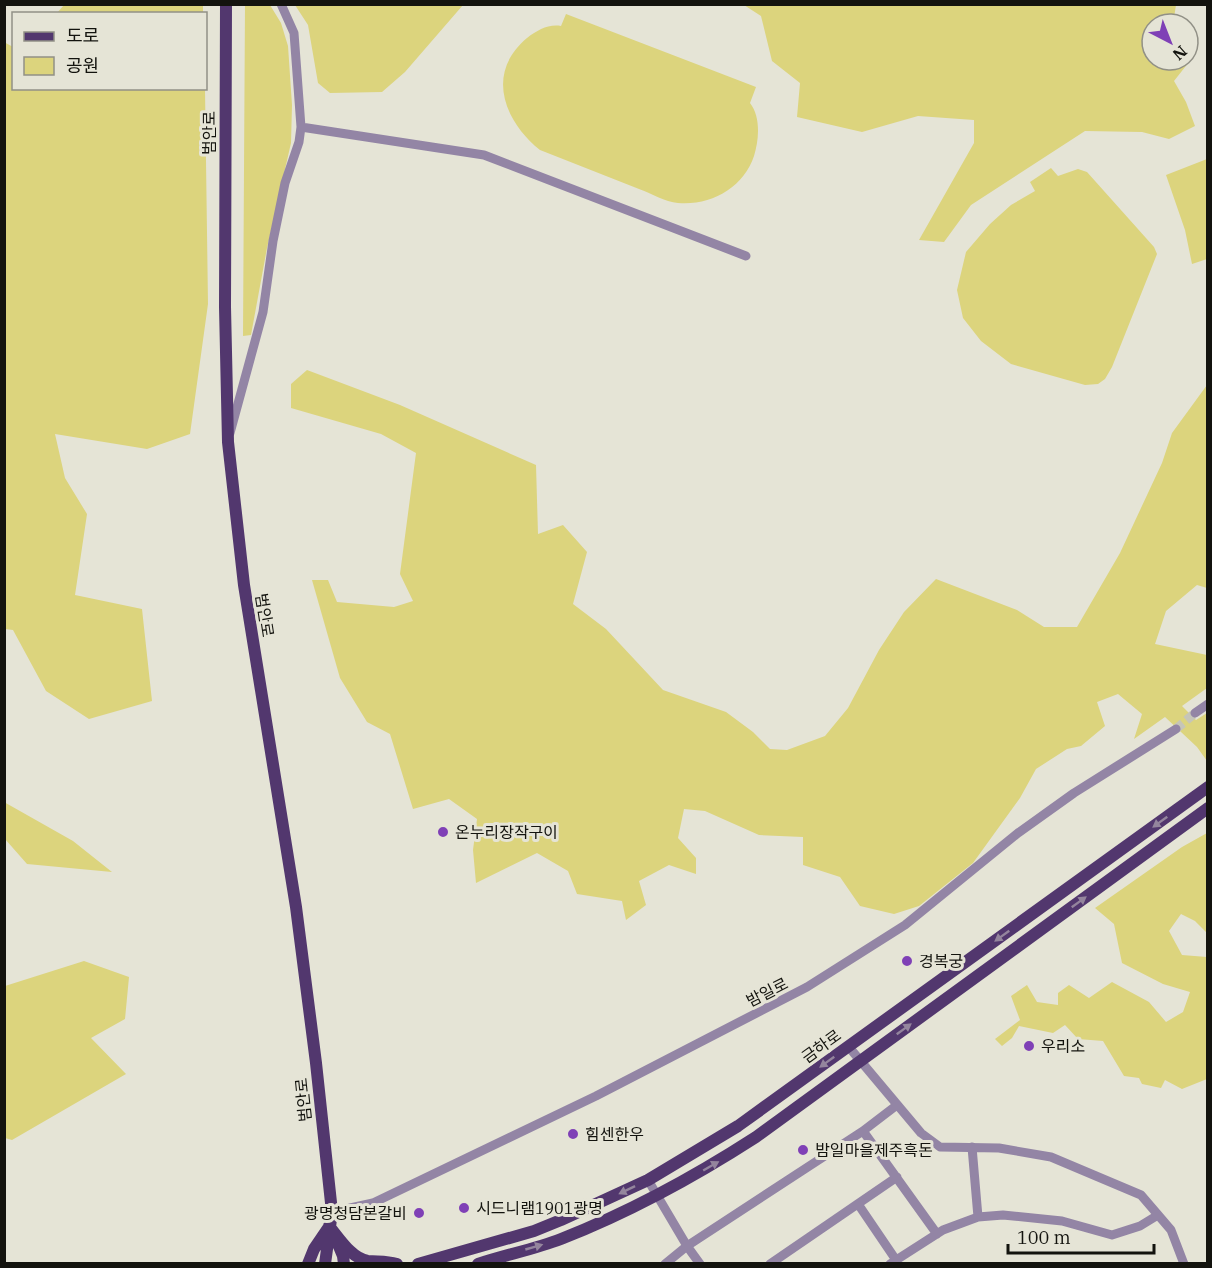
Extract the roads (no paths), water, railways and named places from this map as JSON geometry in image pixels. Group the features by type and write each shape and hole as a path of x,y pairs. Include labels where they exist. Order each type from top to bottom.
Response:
{"main road":[{"name":"범안로","path":"226,4 225,307 228,442 244,585 296,907 332,1212 325,1263"},
{"name":"금하로","path":"418,1263 534,1231 561,1220 648,1180 738,1126 1208,788"},
{"path":"478,1263 559,1240 622,1214 711,1166 756,1137 1208,808"},
{"path":"308,1263 329,1226"},
{"path":"329,1226 344,1256 344,1263"},
{"path":"329,1226 349,1250 362,1260 397,1263"}],"street":[{"path":"228,442 263,312 273,242 285,183 299,142 301,127 294,33 282,4"},
{"path":"301,127 484,154 746,256"},
{"path":"1195,713 1208,704"},
{"name":"밤일로","path":"332,1212 373,1203 596,1096 807,987 905,925 1018,833 1176,729"},
{"path":"848,1046 921,1133 940,1147 999,1148 1051,1157 1141,1196 1171,1230 1184,1263"},
{"path":"665,1263 687,1246 863,1131 897,1105"},
{"path":"863,1131 937,1234"},
{"path":"972,1147 978,1217"},
{"path":"774,1262 897,1177"},
{"path":"648,1180 687,1246 700,1263"},
{"path":"858,1204 893,1262 937,1234 978,1217 1003,1215 1062,1221 1112,1234 1140,1226 1158,1215"}],"tunnel":[{"path":"1176,729 1195,713"}],"place":[{"name":"온누리장작구이","path":"443,832"},
{"name":"경복궁","path":"907,961"},
{"name":"우리소","path":"1029,1046"},
{"name":"힘센한우","path":"573,1134"},
{"name":"밤일마을제주흑돈","path":"803,1150"},
{"name":"시드니램1901광명","path":"464,1208"},
{"name":"광명청담본갈비","path":"419,1213"}]}
